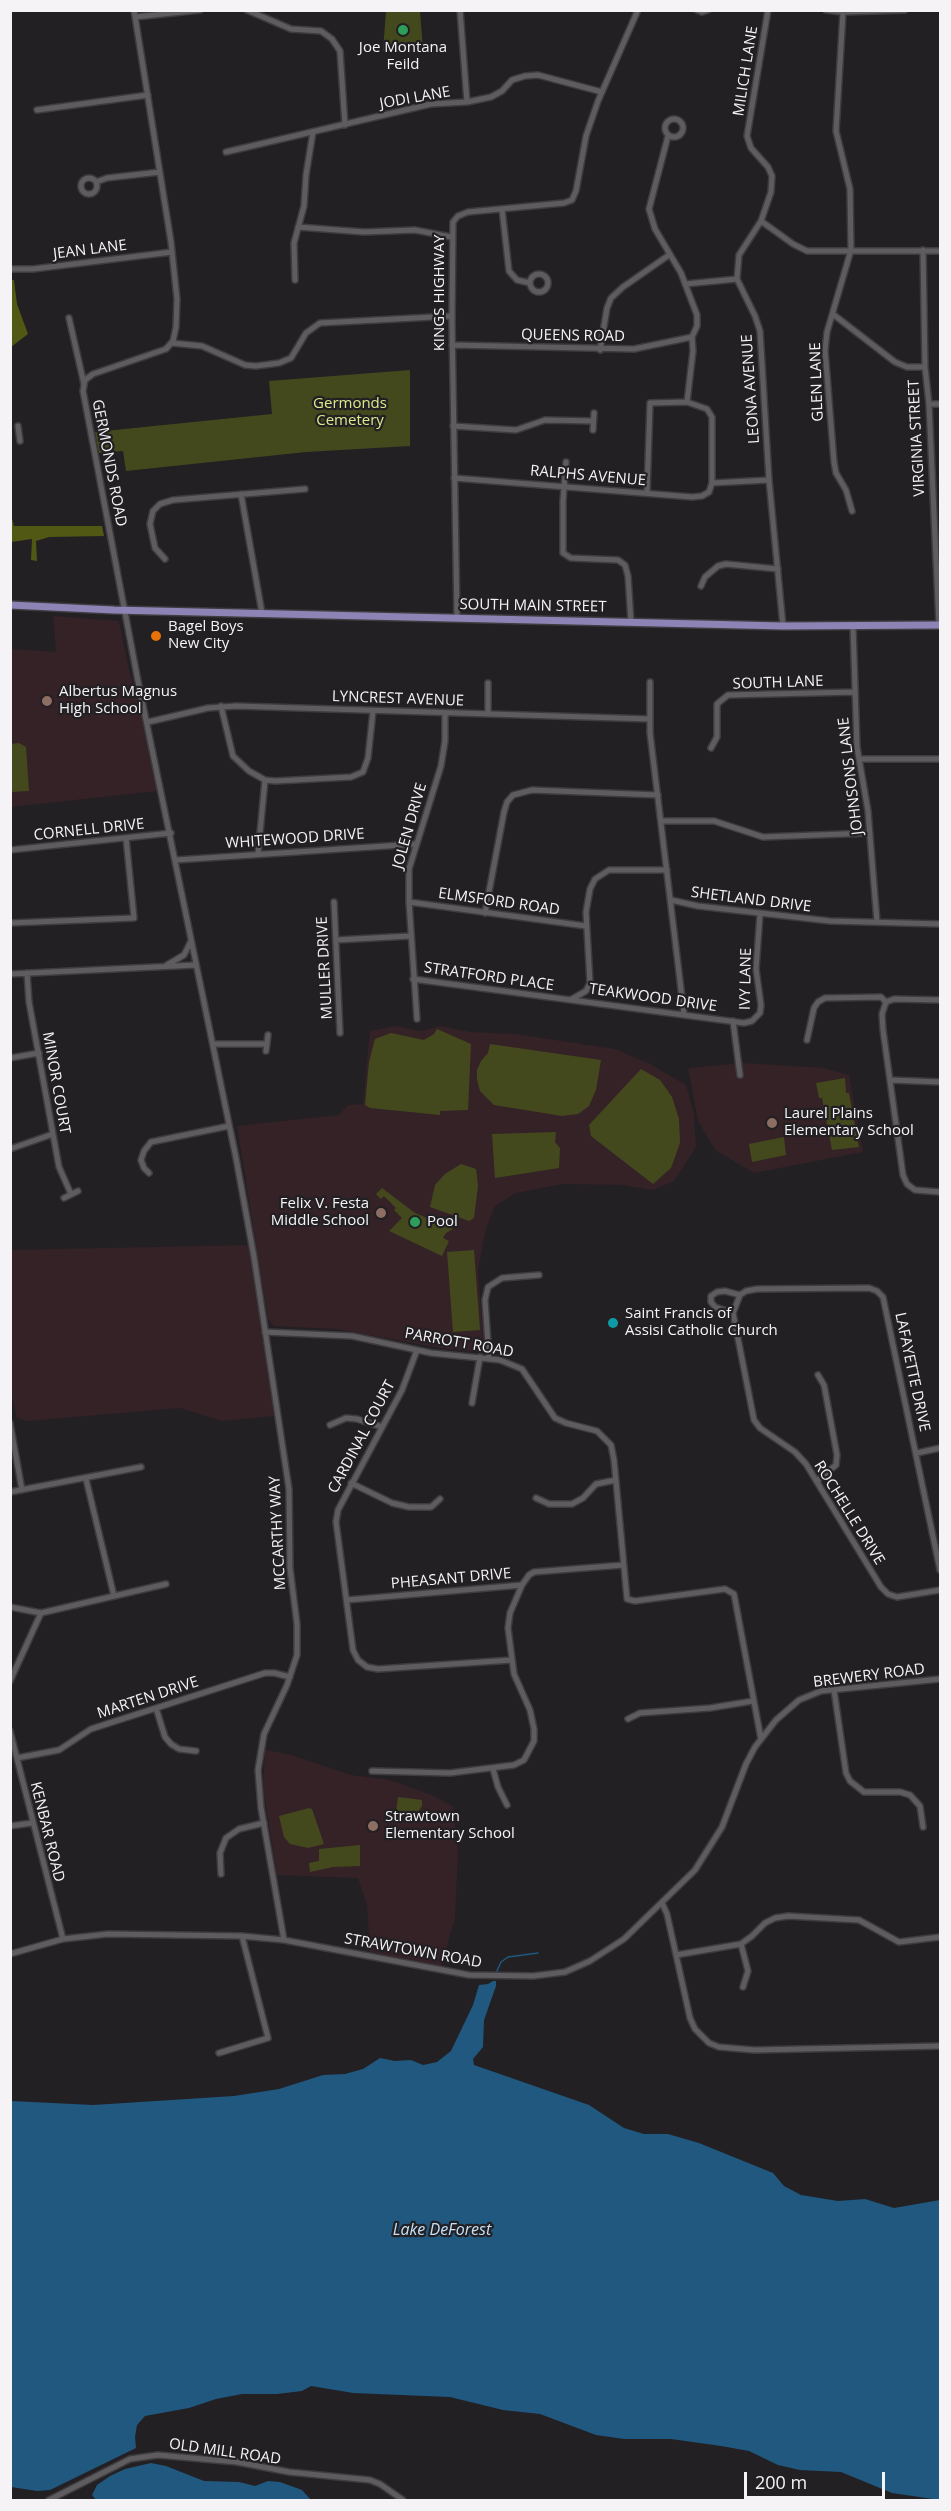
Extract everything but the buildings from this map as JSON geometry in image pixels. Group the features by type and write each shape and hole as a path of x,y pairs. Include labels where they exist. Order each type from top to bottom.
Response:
{"main road":[{"name":"SOUTH MAIN STREET","path":"10,605 126,611 783,626 940,625"}],"street":[{"path":"200,10 134,14 172,252 177,308 176,330 172,343 202,346 245,365 256,366 279,363 291,358 306,333 320,323 452,315"},
{"path":"247,10 291,29 321,31 332,39 340,51 345,124"},
{"path":"460,10 467,102"},
{"name":"KINGS HIGHWAY","path":"457,618 452,345 451,237 453,222 458,216 471,212 564,203 572,200 576,191 582,148 602,92 638,10"},
{"path":"697,10 702,12 708,10"},
{"name":"MILICH LANE","path":"761,221 767,207 772,176 768,167 751,148 747,136 768,10"},
{"path":"826,10 843,12 905,10"},
{"name":"GLEN LANE","path":"843,12 836,131 849,189 851,250 834,315 827,332 825,350 834,462 836,473 846,490 852,511"},
{"name":"JODI LANE","path":"226,152 431,104 467,102 496,94 512,80 538,75 602,92"},
{"path":"37,110 148,95"},
{"path":"295,280 293,248 304,206 313,132"},
{"path":"668,136 649,209 655,230 685,284 697,315 697,326 692,337 693,351 687,402"},
{"path":"96,182 107,178 160,172"},
{"path":"502,209 508,271 517,280 530,283"},
{"path":"685,284 737,279 740,255 761,221 807,251 940,251"},
{"path":"298,228 364,232 416,230 451,237"},
{"name":"VIRGINIA STREET","path":"923,250 925,367 929,404 940,625"},
{"name":"JEAN LANE","path":"10,269 33,269 172,252"},
{"path":"600,350 607,308 611,298 669,255"},
{"name":"LEONA AVENUE","path":"737,279 760,331 769,480 783,626"},
{"path":"834,315 895,362 907,368 925,367"},
{"path":"69,318 84,384"},
{"name":"QUEENS ROAD","path":"452,345 634,349 692,337"},
{"name":"GERMONDS ROAD","path":"172,343 161,351 93,374 84,384 83,396 196,965"},
{"path":"647,493 650,403 687,402 702,406 710,412 712,483 769,480"},
{"path":"929,404 940,404"},
{"path":"593,430 594,413"},
{"path":"453,426 516,430 545,420 593,421"},
{"path":"18,426 20,441"},
{"path":"10,435 19,434"},
{"path":"566,462 563,553 571,558 618,560 625,565 628,576 631,622"},
{"path":"932,472 940,471"},
{"name":"RALPHS AVENUE","path":"454,478 702,496 709,492 712,483"},
{"path":"165,559 155,548 151,526 151,516 157,506 168,501 305,489"},
{"path":"241,494 262,613"},
{"path":"700,586 705,577 718,566 726,564 778,569"},
{"name":"JOHNSONS LANE","path":"853,626 854,692 859,759 870,833 877,922"},
{"name":"SHETLAND DRIVE","path":"650,682 650,719 671,900 698,906 830,921 940,924"},
{"path":"488,683 488,714"},
{"name":"SOUTH LANE","path":"711,748 717,737 717,704 728,695 854,692"},
{"path":"221,706 233,756 249,771 265,780 357,775 367,766 373,711"},
{"name":"LYNCREST AVENUE","path":"148,722 221,706 650,719"},
{"name":"JOLEN DRIVE","path":"417,1019 408,903 409,869 443,754 445,712"},
{"path":"859,759 940,759"},
{"path":"258,854 265,780"},
{"path":"485,913 504,812 507,802 513,795 532,790 658,795"},
{"path":"661,821 714,821 762,837 870,833"},
{"name":"CORNELL DRIVE","path":"10,850 171,833"},
{"path":"10,923 134,918 126,838"},
{"name":"WHITEWOOD DRIVE","path":"176,860 416,843"},
{"name":"STRATFORD PLACE","path":"413,979 571,999 586,991 590,983 586,926 590,889 601,874 617,869 667,870"},
{"path":"671,900 684,1014"},
{"name":"MULLER DRIVE","path":"334,902 340,1033"},
{"name":"ELMSFORD ROAD","path":"408,903 586,926"},
{"name":"IVY LANE","path":"733,1021 752,1021 760,1012 756,969 760,914"},
{"path":"336,940 410,936"},
{"path":"162,967 184,955 191,939"},
{"path":"10,974 196,965 254,1257 265,1332"},
{"name":"MINOR COURT","path":"27,973 29,1002 60,1170 71,1194"},
{"path":"807,1040 814,1008 825,998 881,997 886,1002"},
{"name":"TEAKWOOD DRIVE","path":"571,999 733,1021"},
{"path":"886,1002 894,999 940,1000"},
{"path":"886,1002 882,1022 903,1175 907,1184 915,1190 940,1192"},
{"path":"733,1021 740,1075"},
{"path":"266,1051 268,1035"},
{"path":"213,1044 267,1044"},
{"path":"10,1058 39,1053"},
{"path":"890,1080 940,1082"},
{"path":"149,1173 141,1160 151,1142 229,1126"},
{"path":"10,1149 53,1134"},
{"path":"64,1198 78,1191"},
{"path":"489,1359 484,1300 488,1287 502,1278 538,1275"},
{"name":"LAFAYETTE DRIVE","path":"740,1295 746,1291 758,1289 869,1288 877,1291 883,1297 940,1570"},
{"path":"733,1313 715,1307 711,1302 711,1296 725,1291 740,1295"},
{"name":"ROCHELLE DRIVE","path":"740,1295 733,1313 754,1420 760,1428 795,1452 817,1481 881,1587 888,1594 897,1597 940,1590"},
{"name":"PARROTT ROAD","path":"265,1332 342,1334 417,1350 509,1362 522,1369 556,1419 592,1429 605,1437 613,1450 625,1594 630,1600 723,1589 733,1592 761,1739"},
{"name":"MCCARTHY WAY","path":"265,1332 290,1498 290,1568 298,1641 297,1655 290,1677 272,1715 261,1747 258,1781 284,1940"},
{"name":"CARDINAL COURT","path":"417,1350 402,1390 338,1510 336,1522 353,1650 358,1660 367,1667 390,1670 512,1660"},
{"path":"472,1403 480,1358"},
{"path":"817,1481 836,1466 837,1455 824,1385 818,1375"},
{"path":"330,1425 346,1418 382,1427"},
{"path":"10,1424 22,1490"},
{"path":"917,1453 940,1448"},
{"path":"10,1492 141,1467"},
{"path":"86,1479 114,1596"},
{"path":"536,1498 549,1504 575,1503 596,1484 616,1480"},
{"path":"351,1483 392,1503 409,1507 430,1507 440,1499"},
{"name":"PHEASANT DRIVE","path":"347,1600 522,1585 527,1576 534,1572 623,1565"},
{"path":"10,1607 41,1612 166,1584"},
{"path":"372,1771 450,1773 514,1766 524,1760 534,1741 530,1710 514,1674 508,1628 510,1613 522,1585"},
{"path":"10,1680 41,1612"},
{"name":"MARTEN DRIVE","path":"17,1758 59,1750 91,1729 265,1673 290,1677"},
{"name":"BREWERY ROAD","path":"662,1904 695,1870 715,1841 733,1802 746,1764 761,1739 778,1718 800,1700 810,1694 834,1689 940,1679"},
{"path":"834,1689 846,1773 850,1781 864,1792 900,1792 910,1795 920,1806 923,1827"},
{"path":"628,1719 640,1713 702,1709 753,1701"},
{"path":"156,1708 165,1737 171,1744 179,1749 196,1751"},
{"name":"KENBAR ROAD","path":"10,1731 63,1939"},
{"path":"493,1768 498,1787 507,1805"},
{"path":"10,1826 32,1823"},
{"path":"221,1874 220,1853 226,1838 238,1828 264,1823"},
{"path":"662,1904 668,1914 690,2018 702,2037 719,2047 754,2050 940,2046"},
{"name":"STRAWTOWN ROAD","path":"10,1954 63,1939 108,1934 242,1936 284,1940 469,1975 546,1975 570,1970 595,1958 624,1939 662,1904"},
{"path":"676,1955 741,1944 765,1923 775,1918 792,1916 859,1920 899,1942 940,1937"},
{"path":"219,2053 268,2038 242,1936"},
{"path":"741,1944 748,1971 743,1987"},
{"name":"OLD MILL ROAD","path":"49,2500 124,2462 158,2455 237,2462 289,2472 370,2481 380,2484 403,2500"}],"shaded area":[{"path":"53,616 119,621 157,791 11,807 10,649 56,652"},
{"path":"395,1026 421,1031 441,1026 470,1032 515,1034 615,1049 650,1064 686,1085 694,1113 696,1147 674,1181 653,1190 622,1185 563,1184 516,1193 495,1206 486,1229 478,1269 484,1353 440,1348 337,1329 274,1326 268,1319 237,1126 339,1115 348,1105 363,1104 370,1031"},
{"path":"743,1063 824,1068 849,1075 863,1152 754,1173 715,1150 698,1121 688,1068"},
{"path":"248,1245 274,1416 222,1421 180,1408 27,1421 17,1418 10,1389 11,1250"},
{"path":"265,1750 288,1754 351,1775 390,1780 429,1794 453,1806 458,1852 455,1918 441,1966 370,1952 367,1905 358,1878 277,1875 263,1787"}],"green space":[{"name":"Joe Montana Feild","path":"386,11 420,11 423,50 383,51"},
{"path":"11,280 14,280 17,304 28,334 11,347"},
{"name":"Germonds Cemetery","path":"410,370 410,446 306,452 126,471 123,451 99,453 95,432 272,414 269,381"},
{"path":"10,511 14,526 102,526 104,536 49,537 36,541 37,561 31,560 32,539 11,542"},
{"path":"19,743 26,747 29,791 11,792 11,744"},
{"path":"437,1029 471,1044 468,1110 440,1111 440,1115 370,1108 365,1105 369,1062 375,1039 391,1033 424,1040 434,1034"},
{"path":"490,1044 601,1060 596,1090 589,1106 578,1114 562,1116 494,1105 480,1091 477,1080 477,1070 488,1053"},
{"path":"641,1069 660,1080 672,1097 679,1119 680,1143 671,1168 653,1184 591,1136 589,1125"},
{"path":"845,1078 846,1093 849,1093 859,1147 832,1150 822,1098 819,1098 816,1083"},
{"path":"556,1132 555,1142 560,1148 559,1168 495,1178 492,1134"},
{"path":"784,1137 786,1155 752,1162 749,1144"},
{"path":"461,1164 476,1169 478,1186 474,1218 469,1221 430,1207 435,1185 445,1174"},
{"name":"Pool","path":"382,1188 415,1213 453,1229 443,1238 449,1241 442,1256 389,1231 402,1218 384,1196 381,1199 376,1194"},
{"path":"474,1250 480,1330 453,1332 447,1252"},
{"path":"398,1797 422,1800 422,1806 414,1818 399,1816 396,1812"},
{"path":"312,1809 324,1844 308,1848 290,1844 284,1837 279,1816"},
{"path":"360,1845 360,1866 333,1867 310,1872 309,1863 319,1861 319,1849"}],"water":[{"name":"Lake DeForest","path":"496,1981 496,1986 484,2020 483,2047 473,2059 474,2065 589,2105 624,2128 644,2134 668,2134 699,2143 773,2173 784,2186 801,2195 838,2201 865,2199 894,2208 940,2200 940,2500 892,2493 841,2472 800,2470 778,2465 749,2451 671,2439 624,2439 596,2435 540,2414 503,2410 450,2397 353,2393 311,2386 302,2391 277,2394 242,2394 216,2399 189,2408 145,2416 137,2425 136,2448 50,2490 37,2491 11,2487 11,2101 93,2105 234,2096 279,2089 323,2075 345,2074 363,2069 380,2058 395,2061 411,2060 423,2065 437,2062 451,2051 473,2005 479,1985"},
{"path":"151,2463 166,2466 204,2481 239,2482 255,2486 268,2481 280,2482 302,2490 311,2500 96,2500 92,2495 97,2485 110,2476 125,2469"}],"waterway":[{"path":"496,1973 501,1962 508,1957 538,1953"}],"place":[{"name":"Joe Montana Feild","path":"403,30"},
{"name":"Bagel Boys New City","path":"156,636"},
{"name":"Albertus Magnus High School","path":"47,701"},
{"name":"Laurel Plains Elementary School","path":"772,1123"},
{"name":"Felix V. Festa Middle School","path":"381,1213"},
{"name":"Pool","path":"415,1222"},
{"name":"Saint Francis of Assisi Catholic Church","path":"613,1323"},
{"name":"Strawtown Elementary School","path":"373,1826"}]}
